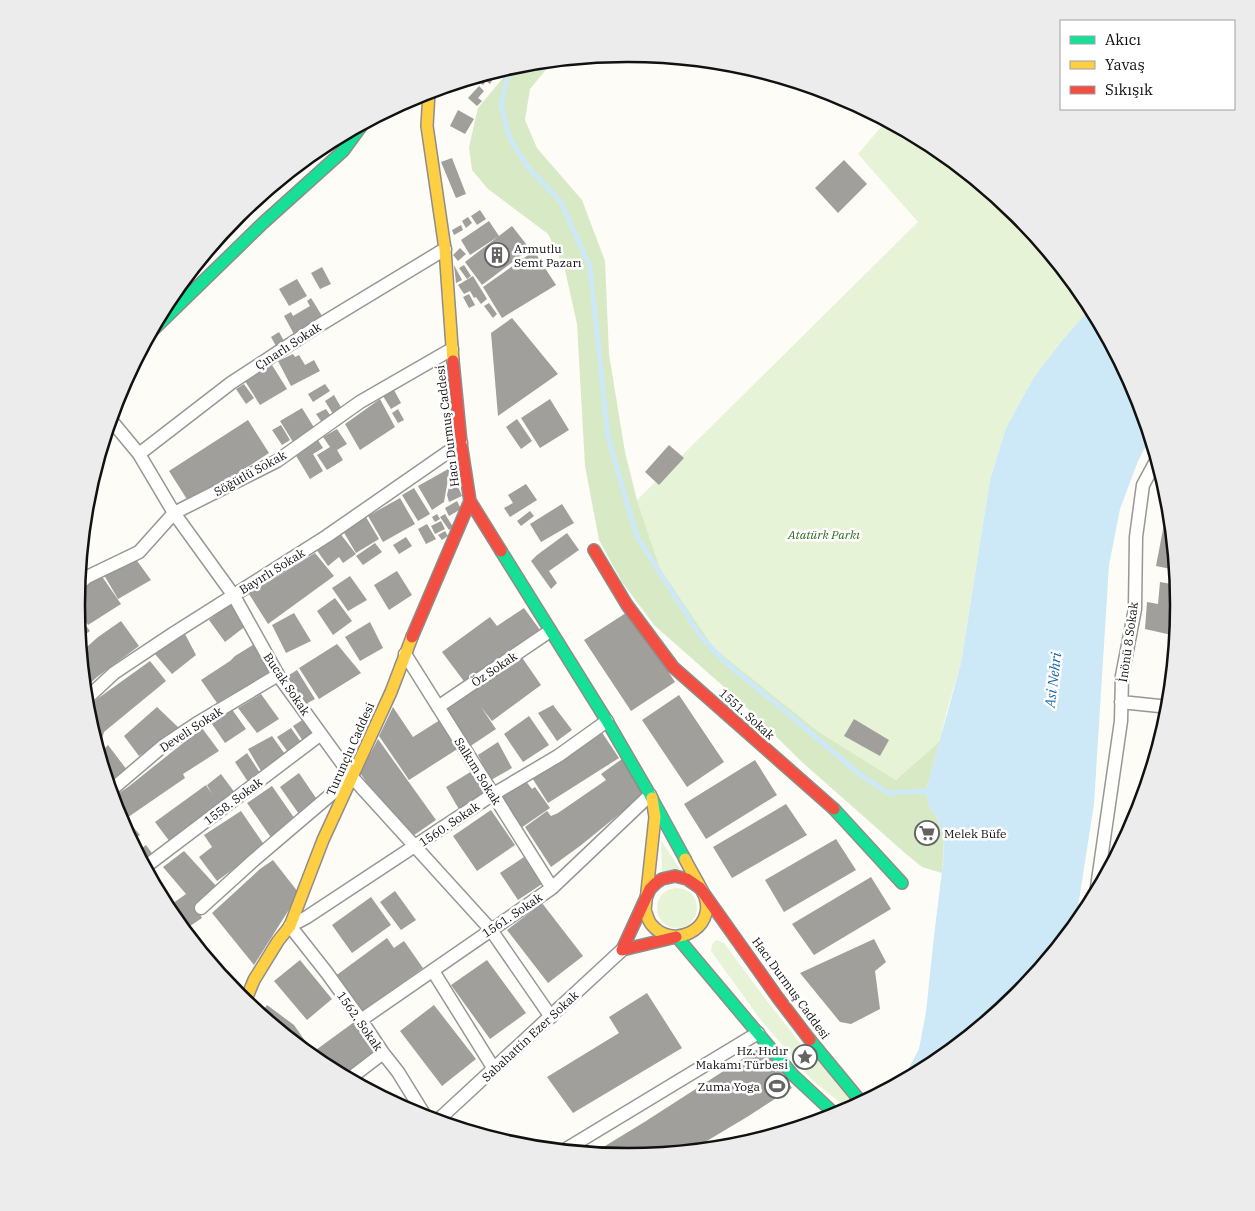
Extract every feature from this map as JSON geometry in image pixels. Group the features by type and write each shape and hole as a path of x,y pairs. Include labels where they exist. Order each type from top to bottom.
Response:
{"main road":[{"name":"Hacı Durmuş Caddesi","path":"428,101 427,126 445,249 461,443 470,501 606,721 651,797 705,897 705,916 700,925 693,932 685,936 666,935 658,931 651,925 645,910 655,817 651,797"},
{"path":"186,291 343,151 354,137"},
{"name":"Turunçlu Caddesi","path":"248,993 254,980 278,941 290,926 323,840 391,692 405,654 470,501"},
{"name":"1551. Sokak","path":"594,550 627,605 673,666 839,813 902,883"},
{"name":"Hacı Durmuş Caddesi","path":"647,897 650,890 656,884 664,878 674,876 689,879 700,888 798,1024 857,1098"},
{"name":"Sabahattin Ezer Sokak","path":"622,950 647,897"},
{"name":"Hacı Durmuş Caddesi","path":"677,937 793,1075 830,1109"},
{"path":"622,950 677,937"}],"street":[{"name":"Çınarlı Sokak","path":"139,454 231,383 318,326 445,249"},
{"name":"Söğütlü Sokak","path":"86,578 139,552 174,513 277,461 360,402 452,349"},
{"name":"Bucak Sokak","path":"115,425 139,454 174,513 234,596 278,675 352,777 491,930 551,1017"},
{"name":"Bayırlı Sokak","path":"92,693 114,673 327,536 461,443"},
{"name":"İnönü 8 Sokak","path":"1099,875 1121,721 1122,676 1135,609 1136,537 1143,485 1153,467"},
{"name":"Öz Sokak","path":"438,707 550,631"},
{"name":"Salkım Sokak","path":"405,654 552,888"},
{"name":"Develi Sokak","path":"115,786 163,746 278,675"},
{"path":"1121,702 1161,706"},
{"name":"1560. Sokak","path":"290,926 307,917 492,795 558,756 606,721"},
{"name":"1558. Sokak","path":"150,864 321,734"},
{"path":"201,908 254,860 352,777"},
{"name":"1561. Sokak","path":"361,1020 552,888 651,797"},
{"name":"1562. Sokak","path":"290,926 361,1020 398,1072 419,1107"},
{"name":"Sabahattin Ezer Sokak","path":"443,1116 622,950"},
{"path":"432,971 494,1069"},
{"path":"572,1145 758,1033"},
{"path":"354,1075 383,1053"}],"green space":[{"path":"547,69 530,89 525,120 537,148 582,200 605,261 609,354 625,452 637,500 660,568 714,648 819,732 896,780 940,741 926,791 929,806 937,817 944,839 942,873 922,867 802,762 741,702 654,625 622,582 599,540 585,466 577,324 565,270 548,234 488,189 472,170 469,147 478,108 504,77"},
{"name":"Atatürk Parkı","path":"882,126 929,154 986,197 1036,247 1085,314 1034,377 1006,428 990,480 961,663 940,741 896,780 819,732 714,648 660,568 637,500 918,222 858,154"},
{"path":"661,840 680,869 662,873"},
{"path":"677,888 688,891 694,897 697,908 694,919 688,925 677,928 666,925 660,919 657,908 660,897 666,891"},
{"path":"716,940 724,943 800,1043 851,1100 842,1104 812,1080 760,1019 711,951 712,945"}],"water":[{"name":"Asi Nehri","path":"1085,314 1115,365 1146,445 1138,461 1120,509 1109,565 1094,804 1078,909 1036,964 986,1014 929,1057 908,1071 919,1049 926,1012 943,863 944,839 937,817 929,807 926,791 961,663 990,480 1006,428 1034,377"}],"building":[{"path":"479,86 484,91 478,98 482,101 477,106 468,98"},
{"path":"458,110 474,119 465,134 450,126"},
{"path":"452,158 466,194 456,198 441,162"},
{"path":"844,160 867,184 838,213 815,188"},
{"path":"480,210 486,219 477,225 471,216"},
{"path":"468,217 472,223 466,228 462,221"},
{"path":"489,221 499,236 470,255 461,240"},
{"path":"461,225 463,230 454,235 452,230"},
{"name":"Armutlu Semt Pazarı","path":"512,226 530,249 482,285 465,262"},
{"path":"460,248 466,254 458,261 453,255"},
{"path":"534,251 556,285 502,318 483,287"},
{"path":"454,265 462,280 456,283"},
{"path":"464,265 471,276 467,279 459,268"},
{"path":"322,267 331,284 320,289 311,273"},
{"path":"473,276 487,299 481,304 470,291 464,294 458,285"},
{"path":"297,279 307,296 289,306 279,289"},
{"path":"469,294 475,305 469,308 463,297"},
{"path":"311,298 324,319 295,336 284,316 291,312 293,316 310,306 307,301"},
{"path":"489,303 497,314 493,318 484,306"},
{"path":"512,318 558,374 498,416 491,333"},
{"path":"279,332 284,341 276,346 271,337"},
{"path":"293,354 295,357 299,355 305,365 314,360 320,371 291,386 278,361"},
{"path":"272,365 287,389 260,405 245,381"},
{"path":"244,384 254,398 246,404 236,389"},
{"path":"325,384 330,391 313,402 308,394"},
{"path":"394,390 401,403 391,409 383,396"},
{"path":"334,395 342,409 333,414 325,401"},
{"path":"380,399 395,427 360,450 345,424"},
{"path":"550,399 569,430 540,448 521,418"},
{"path":"302,408 315,429 293,442 280,421"},
{"path":"326,409 332,418 323,424 316,414"},
{"path":"398,409 404,420 398,423 392,413"},
{"path":"517,419 532,441 521,449 506,427"},
{"path":"248,420 269,453 190,504 169,471"},
{"path":"281,425 290,440 282,445 272,430"},
{"path":"337,429 347,444 337,450 343,460 327,470 317,455 330,447 323,437"},
{"path":"318,440 323,448 313,454 323,471 310,479 295,454"},
{"path":"669,445 684,458 659,485 645,472"},
{"path":"450,468 444,502 432,510 418,486"},
{"path":"454,477 462,496 449,502 447,495 451,479"},
{"path":"526,484 537,500 510,517 504,508 513,503 508,495"},
{"path":"414,488 430,514 418,521 402,495"},
{"path":"400,498 415,524 383,542 368,516"},
{"path":"457,501 461,509 449,516 445,508"},
{"path":"562,504 574,523 541,542 530,524"},
{"path":"530,511 534,516 521,526 517,521"},
{"path":"437,514 440,519 435,522 432,517"},
{"path":"445,514 453,527 449,530 440,517"},
{"path":"366,517 379,539 356,553 343,531"},
{"path":"441,521 445,529 435,534 431,526"},
{"path":"427,524 436,539 426,544 418,529"},
{"path":"1164,524 1169,569 1156,566"},
{"path":"445,531 448,536 442,540 438,535"},
{"path":"339,532 356,554 343,563 339,557 328,566 316,549"},
{"path":"567,533 579,550 549,571 557,583 551,589 531,561"},
{"path":"406,537 412,546 399,554 393,545"},
{"path":"375,543 382,552 363,565 356,556"},
{"path":"315,553 334,576 268,624 249,594"},
{"path":"135,558 151,580 118,599 104,575"},
{"path":"397,571 412,595 389,610 374,585"},
{"path":"101,575 121,604 88,625 85,621 86,585"},
{"path":"350,576 367,600 348,611 332,588"},
{"path":"1160,582 1169,584 1169,634 1145,629 1147,602 1158,604"},
{"path":"335,598 352,621 333,635 317,611"},
{"path":"231,604 247,625 225,642 209,620"},
{"path":"524,608 540,630 466,684 442,652 490,617 497,626"},
{"path":"629,611 675,682 631,711 584,640"},
{"path":"294,613 311,641 286,653 272,625"},
{"path":"121,621 139,646 90,683 87,647"},
{"path":"370,622 383,648 360,661 345,637"},
{"path":"86,625 90,631 86,634"},
{"path":"185,634 196,655 172,674 155,654"},
{"path":"256,643 273,671 217,703 201,680"},
{"path":"337,644 361,673 319,699 299,668"},
{"path":"521,656 541,685 492,721 481,707 496,729 469,747 444,711"},
{"path":"150,661 166,681 104,732 102,739 94,702"},
{"path":"297,670 315,699 304,705 286,677"},
{"path":"261,694 279,719 257,733 238,708"},
{"path":"679,695 724,762 687,787 642,720"},
{"path":"553,705 572,730 557,741 538,713"},
{"path":"157,707 180,729 139,756 124,736"},
{"path":"393,707 413,737 440,720 459,748 409,780 379,736"},
{"path":"231,708 246,729 225,743 210,721"},
{"path":"529,716 549,745 523,762 504,734"},
{"path":"307,717 319,734 305,744 293,726"},
{"path":"854,719 889,740 880,756 844,736"},
{"path":"202,728 219,751 183,774 185,778 128,817 118,794"},
{"path":"291,728 303,745 290,755 277,737"},
{"path":"599,728 619,758 548,803 529,773"},
{"path":"272,736 287,757 264,776 248,749"},
{"path":"378,739 436,820 407,840 360,773"},
{"path":"498,742 512,768 491,780 478,755"},
{"path":"108,745 127,770 113,781 113,780 104,749"},
{"path":"247,753 262,776 250,785 235,762"},
{"path":"622,759 644,794 551,867 525,827 547,811 551,816 558,813 606,780 601,774"},
{"path":"755,760 777,795 706,839 684,804"},
{"path":"472,771 487,794 460,811 446,787"},
{"path":"299,773 316,798 301,817 280,787"},
{"path":"221,774 235,793 170,842 155,822 206,785 212,794 207,785"},
{"path":"521,775 532,789 535,787 550,808 521,828 496,792"},
{"path":"272,786 297,822 272,839 247,803"},
{"path":"786,804 807,835 732,878 713,847"},
{"path":"491,810 515,845 477,871 453,836"},
{"path":"241,811 265,846 217,881 199,857 212,847 204,835"},
{"path":"131,824 140,835 136,837"},
{"path":"836,839 856,870 784,912 765,880"},
{"path":"146,845 154,856 148,861 141,849"},
{"path":"184,851 218,888 196,906 202,918 190,926 173,903 186,894 163,867"},
{"path":"524,857 542,884 518,900 500,873"},
{"path":"273,860 298,892 254,965 212,913 260,869"},
{"path":"871,877 891,909 814,955 792,924"},
{"path":"395,891 416,920 401,930 380,902"},
{"path":"371,897 391,925 352,953 332,925"},
{"path":"542,903 583,956 548,983 507,930"},
{"path":"387,938 394,948 404,941 423,968 358,1014 334,977"},
{"path":"874,939 886,962 875,971 880,1009 851,1024 840,1022 800,973"},
{"path":"300,960 332,999 307,1020 274,981"},
{"path":"487,960 526,1013 490,1039 451,985"},
{"path":"647,993 682,1048 573,1113 547,1077 619,1033 609,1017"},
{"path":"267,1005 294,1025 307,1043 269,1014 264,1009"},
{"path":"434,1005 476,1059 442,1086 400,1031"},
{"path":"357,1020 380,1052 352,1073 316,1050"},
{"path":"764,1045 792,1088 703,1143 663,1147 603,1147"}],"waterway":[{"path":"508,76 501,105 510,139 527,166 561,202 590,267 608,437 637,537 701,637 725,662 858,773 888,793 933,792"}],"traffic: fast":[{"path":"170,314 263,223 343,151 354,137"},
{"path":"501,551 607,721 685,859"},
{"path":"834,809 902,883"},
{"path":"677,937 793,1075 830,1109"},
{"path":"810,1040 857,1097"}],"traffic: slow":[{"path":"428,101 427,126 445,249 453,361"},
{"path":"248,993 254,980 278,941 290,926 323,840 391,692 412,637"},
{"path":"652,798 655,817 645,910 651,924 660,932 670,936 690,933 698,927 704,919 707,908 705,897 685,859"}],"traffic: jam":[{"path":"453,361 461,443 470,501 501,551"},
{"path":"412,637 470,501"},
{"path":"594,550 627,605 673,667 834,809"},
{"path":"676,937 622,950 650,889 662,879 675,876 687,879 700,888 810,1040"}],"place":[{"name":"Armutlu Semt Pazarı","path":"497,255"},
{"name":"Melek Büfe","path":"927,833"},
{"name":"Hz. Hıdır Makamı Türbesi","path":"805,1057"},
{"name":"Zuma Yoga","path":"777,1086"}]}
